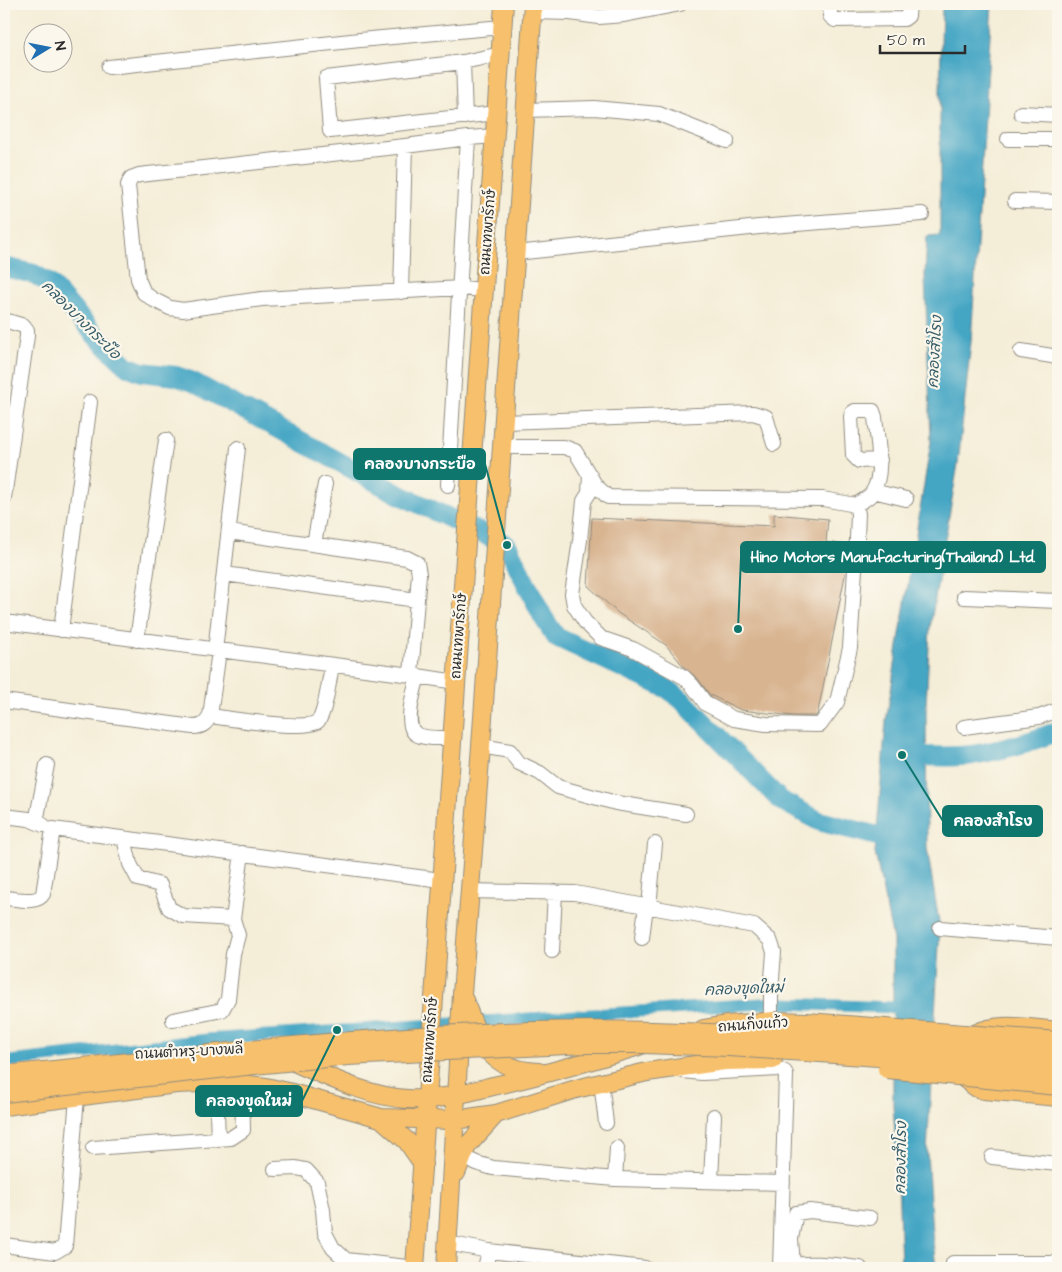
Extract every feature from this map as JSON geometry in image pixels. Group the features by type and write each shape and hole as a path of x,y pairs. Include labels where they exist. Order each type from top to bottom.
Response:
{"main road":[{"name":"ถนนเทพารักษ์","path":"415,1268 504,4"},
{"name":"ถนนเทพารักษ์","path":"446,1268 469,891 533,8"},
{"path":"489,217 518,218"},
{"path":"462,994 479,1038 489,1053 498,1061 522,1070 552,1073"},
{"name":"ถนนกิ่งแก้ว","path":"456,1087 552,1073 668,1037 773,1017 807,1022 1058,1041"},
{"path":"1058,1031 1004,1027 981,1030 968,1040 965,1079 970,1084 984,1090 1058,1097"},
{"path":"4,1075 349,1041 535,1031 622,1030 752,1034 974,1049 1058,1058"},
{"path":"4,1093 348,1056 587,1044 730,1047 1058,1071"},
{"name":"ถนนตำหรุ-บางพลี","path":"4,1067 218,1047 238,1047 257,1049 277,1055 368,1092 392,1097 426,1099 456,1087"},
{"path":"4,1106 176,1084 216,1082 242,1084 288,1092 381,1118 425,1121 455,1120 496,1114 601,1082 675,1067 724,1061 773,1060 1058,1086"},
{"path":"392,1097 406,1091 428,1075"},
{"path":"449,1195 467,1146 496,1114"},
{"path":"381,1118 407,1141 423,1164"}],"street":[{"path":"533,8 599,17 624,15 680,4"},
{"path":"830,4 830,16 835,20 904,19 908,16 909,4"},
{"path":"109,67 502,27"},
{"path":"497,113 330,131 326,78 462,62 501,54"},
{"path":"462,62 465,117"},
{"path":"526,110 594,108 659,114 727,141"},
{"path":"1021,113 1058,115"},
{"path":"484,290 461,288 262,298 183,310 170,308 154,300 144,292 138,279 128,185 131,178 139,175 496,136"},
{"path":"448,485 461,288 468,138"},
{"path":"1008,139 1058,139"},
{"path":"401,292 405,146"},
{"path":"1016,201 1058,202"},
{"path":"516,253 759,227 922,214"},
{"path":"4,320 24,326 27,330 27,336 4,498"},
{"path":"1021,351 1058,357"},
{"path":"61,630 90,402"},
{"path":"504,422 753,413 766,417 774,444"},
{"path":"137,640 166,440"},
{"path":"502,447 564,447 575,451 596,486 608,497 824,499 856,505 868,498 873,491 880,460"},
{"path":"4,701 192,727 201,727 206,723 210,716 238,448"},
{"path":"590,475 589,493 584,501 572,594 574,605 585,622 601,638 633,649 684,678 692,685 706,704 734,719 766,724 820,725 837,702 850,648 858,530 856,505"},
{"path":"314,544 324,484"},
{"path":"873,491 906,499"},
{"path":"229,532 407,558 417,563 419,574 410,716 412,730 416,734 423,736 452,738"},
{"path":"224,574 417,600"},
{"path":"964,597 1058,601"},
{"path":"4,622 456,682"},
{"path":"210,716 292,726 310,726 318,721 322,712 332,665"},
{"path":"964,727 1039,717 1058,710"},
{"path":"481,746 510,751 519,763 540,773 558,787 616,803 686,814"},
{"path":"36,822 46,765"},
{"path":"4,816 29,819 53,828 441,880"},
{"path":"4,898 35,900 41,898 53,828"},
{"path":"124,838 130,864 138,879 160,885 169,908 183,916 233,919"},
{"path":"642,938 655,844"},
{"path":"173,1020 222,1010 228,999 233,954 238,935 233,919 242,853"},
{"path":"469,891 575,893 754,926 770,940 774,952 771,992 773,1017"},
{"path":"552,951 555,892"},
{"path":"940,928 1058,938"},
{"path":"675,1067 683,1071 698,1073 771,1068 784,1072 788,1079 783,1183 784,1267"},
{"path":"216,1082 218,1140"},
{"path":"601,1082 606,1123"},
{"path":"93,1148 231,1138 243,1130 242,1084"},
{"path":"4,1245 54,1252 65,1246 77,1097"},
{"path":"711,1182 714,1116"},
{"path":"615,1179 617,1148"},
{"path":"462,1156 493,1168 615,1179 783,1183"},
{"path":"992,1157 1058,1164"},
{"path":"275,1169 296,1168 306,1170 317,1182 323,1210 325,1233 333,1248 346,1260 415,1268"},
{"path":"784,1267 796,1213 810,1211 870,1218"},
{"path":"448,1243 489,1251 645,1268"},
{"path":"485,1268 489,1251"},
{"path":"954,1263 994,1265 1058,1262"},
{"path":"784,1267 828,1264 860,1268"}],"water":[{"path":"942,4 992,4 971,342 958,464 930,628 926,705 927,848 940,928 927,1152 936,1268 901,1268 898,1172 893,1105 893,940 875,853 886,721 931,441 925,276 927,236 940,235"}],"building":[{"path":"774,514 828,519 826,542 848,545 846,570 816,716 793,716 741,710 710,695 698,679 684,667 666,645 618,613 588,586 592,518 774,526"}],"waterway":[{"name":"คลองบางกระบือ","path":"4,267 34,274 49,283 96,336 127,366 142,372 176,376 193,382 396,493 507,545 543,617 556,637 668,689 682,700 780,800 819,821 897,841"},
{"path":"902,755 946,757 972,755 1016,745 1058,731"},
{"name":"คลองขุดใหม่","path":"4,1062 212,1039 770,1003 908,1008"}],"place":[{"name":"คลองบางกระบือ","path":"507,545"},
{"name":"Hino Motors Manufacturing(Thailand) Ltd.","path":"738,629"},
{"name":"คลองสำโรง","path":"902,755"},
{"name":"คลองขุดใหม่","path":"337,1030"}]}
